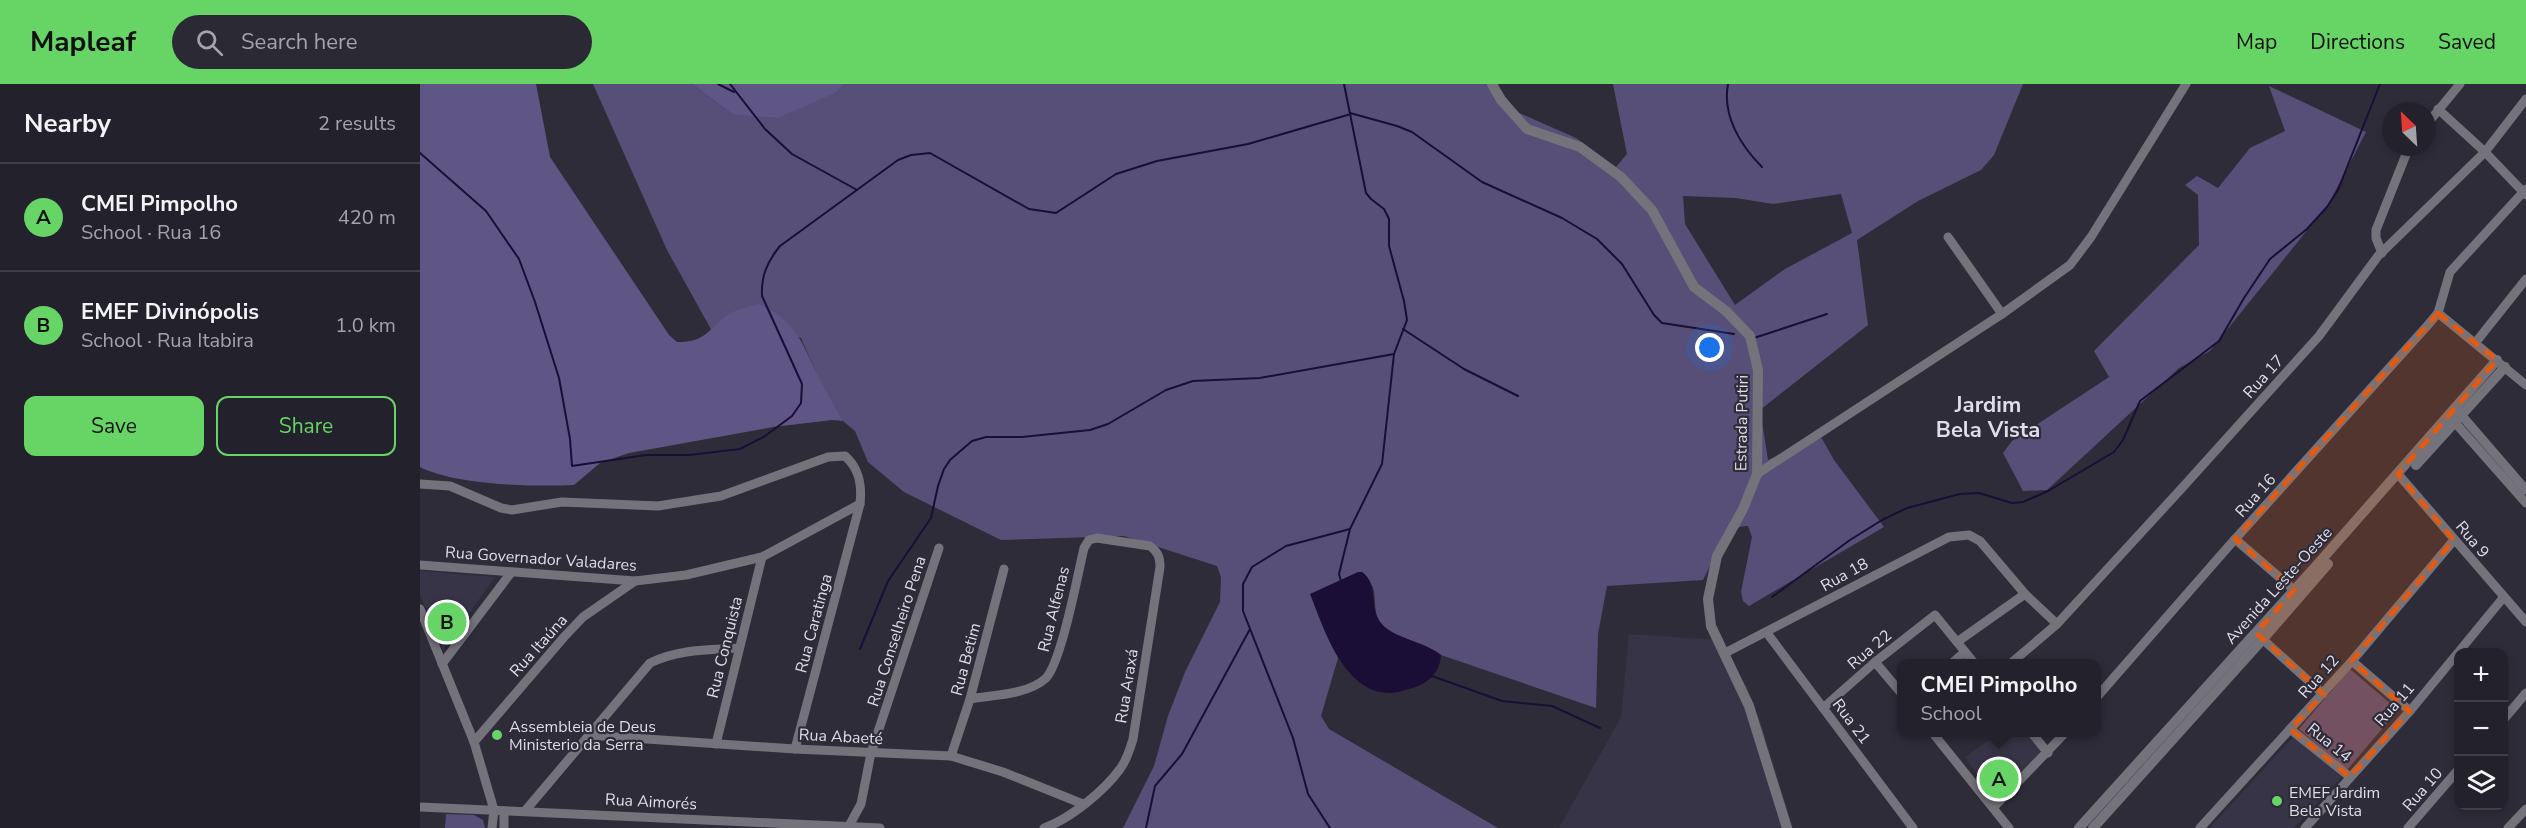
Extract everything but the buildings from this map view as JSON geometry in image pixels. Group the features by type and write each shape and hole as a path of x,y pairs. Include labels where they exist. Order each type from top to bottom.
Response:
{"street":[{"name":"Estrada Putiri","path":"1492,84 1501,100 1527,129 1580,147 1622,177 1652,210 1694,286 1726,310 1750,336 1758,370 1757,474 1743,509 1717,556 1708,599 1711,626 1749,706 1787,828"},
{"path":"1757,474 2002,314 2070,265 2091,237 2186,84"},
{"path":"2436,112 2460,84"},
{"name":"Rua 17","path":"2015,659 2057,624 2319,336 2382,253 2485,152 2526,99"},
{"path":"2438,109 2525,192 2450,272 2438,313 2526,385"},
{"path":"2382,253 2376,238 2376,230 2405,156"},
{"path":"1948,237 2002,314"},
{"path":"2476,342 2526,279"},
{"name":"Rua 16","path":"2101,693 2235,539 2438,313"},
{"name":"Avenida Leste-Oeste","path":"2093,828 2501,363"},
{"path":"2455,415 2526,490"},
{"path":"2455,415 2526,503"},
{"name":"Rua Caratinga","path":"420,483 450,486 501,508 512,510 562,502 658,506 721,496 838,455 845,456 851,461 858,475 861,492 860,504 795,749"},
{"name":"Avenida Leste-Oeste","path":"2079,828 2260,636 2294,590 2400,477"},
{"name":"Rua 9","path":"2400,477 2526,622"},
{"name":"Rua Governador Valadares","path":"420,565 636,581 686,575 762,557 860,504"},
{"name":"Rua 18","path":"1725,653 1949,537 1969,535 1980,541 2025,594"},
{"name":"Rua Alfenas","path":"970,699 1024,689 1046,679 1056,660 1084,548 1089,540 1097,538 1150,546 1158,554"},
{"path":"2235,539 2294,590"},
{"name":"Rua 12","path":"2200,828 2323,694 2454,540"},
{"name":"Rua Conselheiro Pena","path":"849,825 861,804 871,753 939,548"},
{"name":"Rua Araxá","path":"1083,804 1121,768 1133,739 1160,567 1158,554"},
{"name":"Rua Conquista","path":"716,744 762,557"},
{"name":"Rua Betim","path":"951,756 970,699 1004,569"},
{"path":"442,664 510,573"},
{"name":"Rua Itaúna","path":"474,742 542,661 577,624 636,581"},
{"path":"1971,659 1957,642 2025,594 2057,624"},
{"name":"Rua 11","path":"2305,828 2410,711 2503,598"},
{"path":"420,609 474,742 504,828"},
{"name":"Rua 22","path":"1823,708 1875,662 1935,615 1957,642"},
{"name":"Rua 21","path":"1767,633 1913,828"},
{"path":"2260,636 2323,694"},
{"path":"525,811 650,663 684,651 739,648"},
{"path":"1955,659 1965,652"},
{"path":"2352,661 2410,711"},
{"path":"1875,662 1897,688"},
{"path":"2508,714 2526,693"},
{"name":"Rua 14","path":"2290,729 2350,777"},
{"name":"Rua Abaeté","path":"588,735 795,749 951,756 1003,772 1083,804"},
{"path":"1936,737 2008,828"},
{"path":"2035,737 2048,753"},
{"path":"1992,808 2062,737"},
{"name":"Rua 10","path":"2408,828 2454,775"},
{"path":"1044,828 1060,822 1083,804"},
{"name":"Rua Aimorés","path":"420,807 880,828"},
{"path":"2508,828 2526,809"},
{"path":"492,828 499,810"}],"highlighted area":[{"path":"2438,313 2497,360 2398,474 2454,540 2352,661 2410,711 2350,777 2290,729 2323,694 2256,633 2294,590 2235,539"}],"shaded area":[{"path":"420,84 536,84 550,157 669,335 677,342 686,342 700,338 726,316 737,310 758,304 771,310 796,333 843,421 832,420 773,427 629,453 600,463 574,485 495,484 453,478 420,467"},
{"path":"593,84 692,84 732,114 837,92 845,84 1496,84 1517,112 1576,138 1616,167 1627,154 1613,84 2023,84 1994,155 1981,170 1918,201 1857,240 1868,325 1760,410 1768,460 1821,437 1834,460 1884,527 1749,606 1743,601 1741,592 1752,537 1748,526 1732,531 1726,537 1703,580 1607,586 1598,634 1596,708 1441,655 1394,633 1379,620 1373,588 1362,572 1311,594 1338,658 1321,716 1329,729 1498,828 1123,828 1154,766 1168,716 1185,672 1220,602 1221,577 1217,566 1124,536 1001,540 904,492 868,462 855,431 843,421 818,377 801,338 728,315 712,331 667,250","holes":["1841,194 1852,233 1785,269 1735,305 1685,224 1683,196 1736,198 1773,204"]},
{"path":"692,84 845,84 837,92 778,118 732,114"},
{"path":"2269,86 2366,132 2329,203 2210,351 2179,368 2047,490 2023,491 2003,453 2012,441 2109,377 2094,351 2199,245 2198,195 2185,185 2197,176 2218,188 2250,148 2285,131"},
{"path":"420,571 495,577 443,650 420,594"},
{"path":"1362,572 1370,583 1377,616 1385,627 1441,655 1436,672 1424,683 1394,693 1375,690 1360,683 1338,657 1310,594"},
{"path":"1629,634 1717,640 1747,687 1762,726 1793,828 1559,828 1621,717"},
{"path":"2350,669 2398,710 2347,770 2299,729"},
{"name":"EMEF Jardim Bela Vista","path":"2295,735 2344,774 2294,828 2210,828"},
{"path":"1993,737 2031,737 2044,754 1995,800 1965,757"},
{"path":"446,814 474,815 483,820 485,828 445,828"}],"waterway":[{"path":"718,84 734,92"},
{"path":"730,84 765,129 792,154 857,190"},
{"path":"1341,581 1339,574 1350,529 1382,464 1394,354 1407,320 1389,246 1389,219 1384,209 1366,193 1344,84"},
{"path":"1728,84 1728,108 1735,130 1747,150 1762,167"},
{"path":"1772,597 1850,540 1907,508 1960,494 1979,493 2012,503 2023,502 2048,491 2114,452 2123,440 2140,401 2219,341 2270,259 2307,229 2327,207 2338,190 2380,84"},
{"path":"1350,113 1412,132 1482,182 1562,218 1597,239 1622,264 1654,315 1662,323 1734,334"},
{"path":"420,153 486,211 519,259 559,378 570,439 572,466 646,455 689,455 740,449 765,436 792,416 801,403 802,384 762,296 766,270 780,246 898,160 911,155 930,153 1029,209 1056,213 1116,174 1157,161 1248,144 1351,114"},
{"path":"1754,338 1827,314"},
{"path":"1403,329 1464,369 1518,396"},
{"path":"860,649 888,581 931,518 944,469 950,460 972,441 986,437 1022,437 1090,430 1108,424 1166,390 1193,381 1260,378 1394,354"},
{"path":"1330,828 1308,794 1293,738 1243,611 1243,584 1252,567 1286,546 1350,529"},
{"path":"1146,828 1155,786 1182,754 1250,629"},
{"path":"1432,676 1502,701 1552,706 1600,728"}],"place":[{"name":"EMEF Divinópolis","path":"447,622"},
{"name":"Assembleia de Deus Ministerio da Serra","path":"497,735"},
{"name":"CMEI Pimpolho","path":"1999,779"},
{"name":"EMEF Jardim Bela Vista","path":"2277,801"}],"district":[{"name":"Jardim Bela Vista","path":"1988,416"}]}
